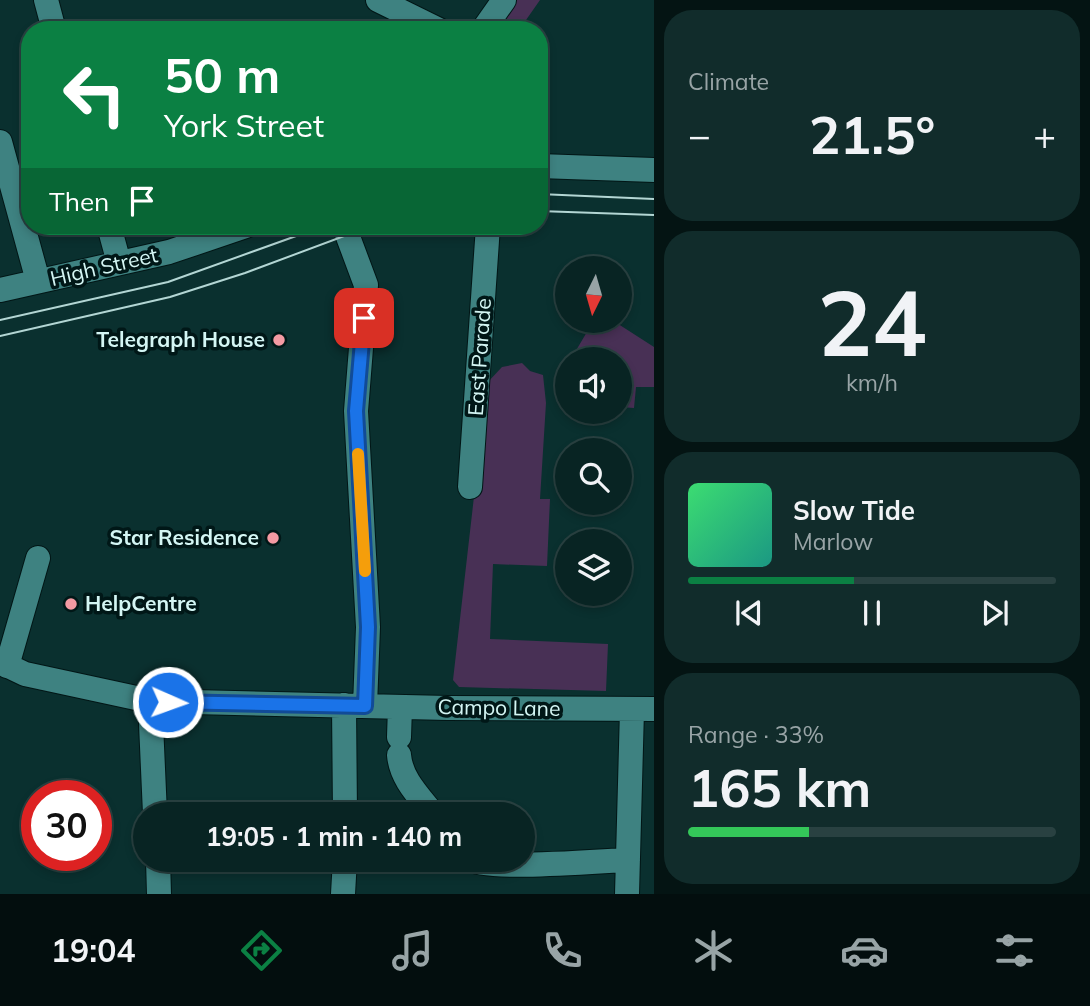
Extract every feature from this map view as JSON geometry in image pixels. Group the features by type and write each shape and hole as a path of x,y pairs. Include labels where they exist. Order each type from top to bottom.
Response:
{"street":[{"path":"46,0 52,21"},
{"path":"377,0 420,21"},
{"path":"0,142 21,219"},
{"path":"548,166 654,170"},
{"path":"25,235 38,281"},
{"path":"111,235 119,263"},
{"name":"High Street","path":"0,290 169,252 219,235"},
{"path":"346,802 355,706 368,627 356,411 366,285 347,235"},
{"name":"East Parade","path":"470,488 487,235"},
{"path":"11,667 38,558"},
{"name":"Campo Lane","path":"11,667 150,701 643,710"},
{"path":"150,701 154,802"},
{"path":"400,706 401,768 424,802"},
{"path":"627,894 643,710"},
{"path":"535,864 628,860"},
{"path":"158,872 159,894"},
{"path":"342,894 344,872"}],"shaded area":[{"path":"515,0 540,0 525,21 501,21"},
{"path":"586,333 632,333 654,347 654,387 636,387 632,408 632,347 578,347"},
{"path":"522,363 530,371 543,375 546,403 540,499 550,499 547,566 493,564 490,639 608,644 606,691 459,687 453,680 487,383 502,367"}],"tram line":[{"path":"548,194 654,199"},
{"path":"548,211 654,215"},
{"path":"0,320 168,282 299,235"},
{"path":"0,336 170,297 245,273 347,235"}],"slow traffic":[{"path":"358,454 365,571"}],"place":[{"name":"Telegraph House","path":"279,340"},
{"name":"Star Residence","path":"273,538"},
{"name":"HelpCentre","path":"71,604"}],"route":[{"path":"168,702 365,706 368,627 356,411 364,318"}]}
